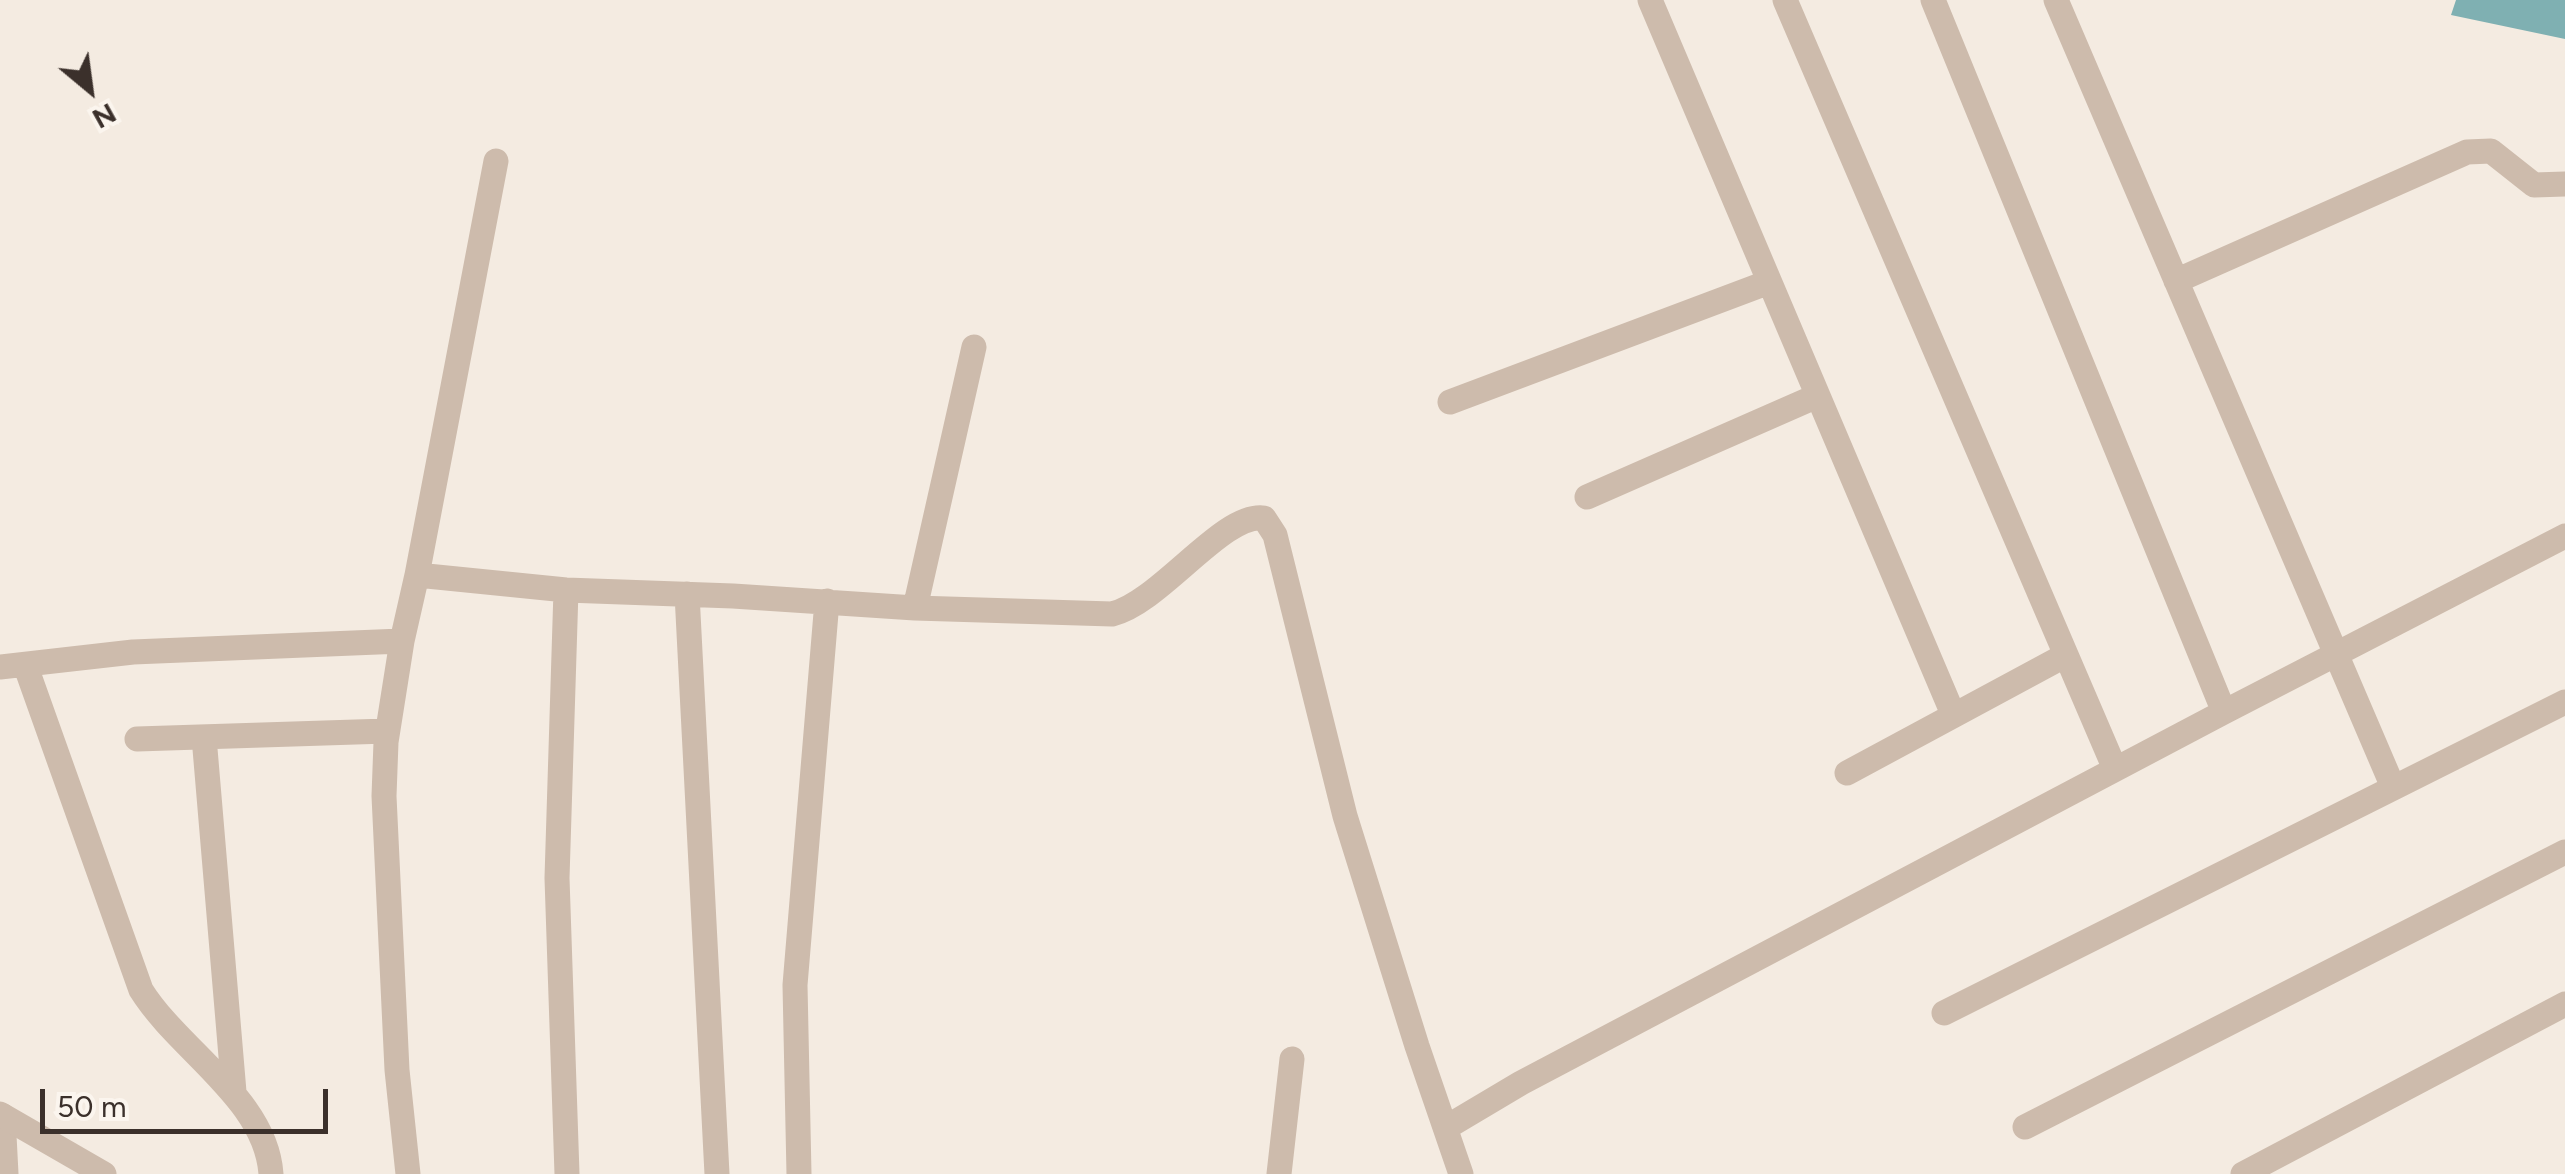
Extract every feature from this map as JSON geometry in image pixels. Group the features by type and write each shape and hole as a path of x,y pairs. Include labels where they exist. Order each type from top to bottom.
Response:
{"street":[{"path":"1650,0 1953,714"},
{"path":"1784,0 2115,769"},
{"path":"1934,0 2224,712"},
{"path":"2056,0 2393,787"},
{"path":"2176,281 2467,152 2491,152 2534,185 2565,184"},
{"path":"408,1174 397,1070 384,796 387,731 496,161"},
{"path":"1450,402 1770,282"},
{"path":"915,608 974,347"},
{"path":"1587,497 1818,396"},
{"path":"417,574 566,590 1112,614 1140,604 1238,522 1257,517 1270,524 1345,816 1460,1174"},
{"path":"1446,1128 1521,1083 2565,536"},
{"path":"566,590 557,878 567,1174"},
{"path":"687,594 717,1174"},
{"path":"799,1174 795,985 827,601"},
{"path":"271,1174 266,1146 234,1092 171,1031 142,990 13,667 134,652 402,640"},
{"path":"1847,773 2066,655"},
{"path":"1944,1014 2565,702"},
{"path":"137,739 387,731"},
{"path":"204,737 234,1092"},
{"path":"2025,1126 2565,852"},
{"path":"2243,1174 2565,1004"},
{"path":"1279,1174 1292,1059"},
{"path":"2,1115 6,1174"},
{"path":"2,1115 104,1174"}],"water":[{"path":"2456,0 2565,0 2565,39 2451,15"}]}
